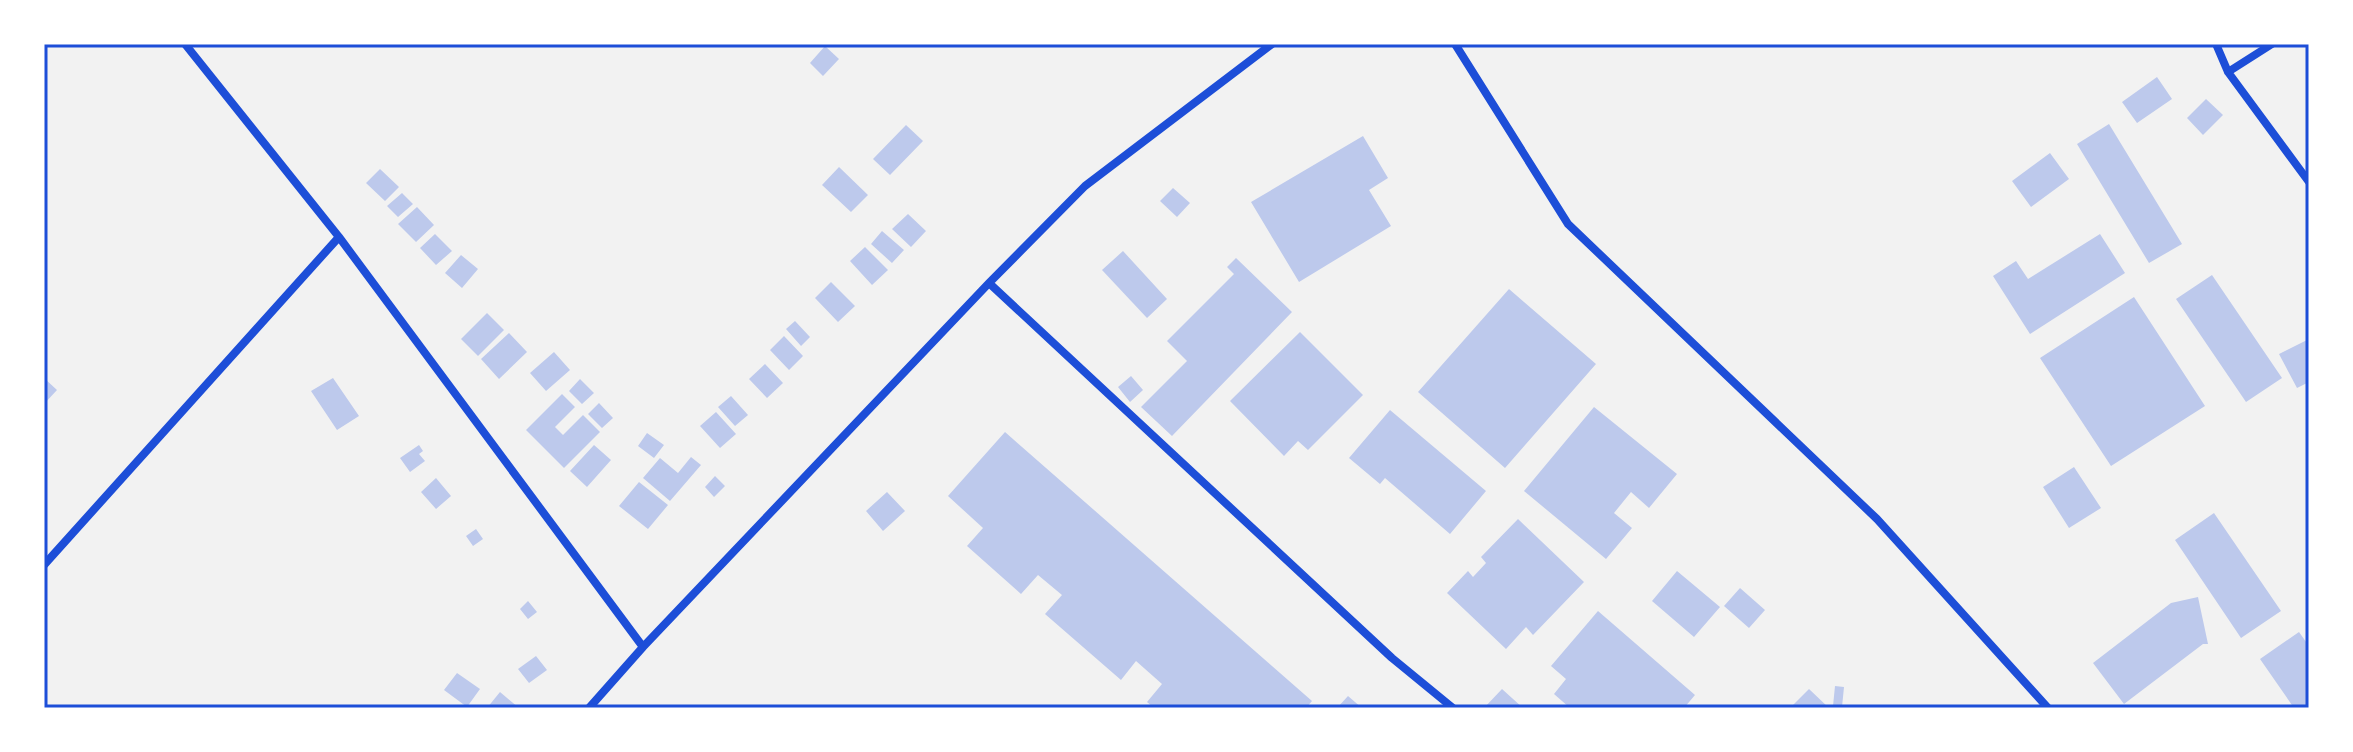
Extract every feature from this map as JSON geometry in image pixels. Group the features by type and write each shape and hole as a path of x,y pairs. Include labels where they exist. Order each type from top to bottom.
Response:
{"street":[{"path":"185,44 339,237 643,647"},
{"path":"589,708 643,647 1085,186 1272,44"},
{"path":"1455,44 1568,224 1877,519 2048,708"},
{"path":"2216,44 2228,72 2309,182"},
{"path":"2228,72 2272,44"},
{"path":"44,565 339,237"},
{"path":"989,283 1392,658 1453,708"}],"building":[{"path":"825,46 839,59 823,76 810,63"},
{"path":"2157,77 2172,99 2137,123 2122,102"},
{"path":"2206,99 2223,115 2203,135 2187,118"},
{"path":"2109,124 2182,244 2149,263 2077,144"},
{"path":"906,125 923,141 890,175 873,159"},
{"path":"1363,136 1388,178 1369,190 1391,226 1299,282 1251,202"},
{"path":"2050,153 2069,179 2031,207 2012,181"},
{"path":"839,167 868,195 851,212 822,185"},
{"path":"380,169 399,187 385,201 366,183"},
{"path":"1173,188 1190,203 1177,217 1160,201"},
{"path":"402,193 413,204 398,217 387,206"},
{"path":"417,207 434,225 416,242 398,224"},
{"path":"908,214 926,231 911,247 892,229"},
{"path":"882,231 904,250 892,263 871,244"},
{"path":"435,234 452,251 436,265 420,248"},
{"path":"2100,234 2125,273 2030,334 1993,276 2016,261 2028,279"},
{"path":"865,247 888,270 872,285 850,261"},
{"path":"1123,251 1167,299 1147,318 1102,270"},
{"path":"461,255 478,269 462,288 445,273"},
{"path":"1236,258 1292,312 1172,436 1141,407 1187,361 1167,341 1234,274 1227,267"},
{"path":"2212,275 2282,378 2246,402 2176,299"},
{"path":"831,282 855,306 838,322 815,298"},
{"path":"1509,289 1596,364 1505,468 1418,392"},
{"path":"2134,297 2205,406 2111,466 2040,358"},
{"path":"487,313 504,330 478,356 461,339"},
{"path":"795,321 810,337 801,346 786,329"},
{"path":"1300,332 1363,395 1308,450 1298,441 1284,456 1230,401"},
{"path":"509,333 527,352 499,379 481,359"},
{"path":"784,336 803,356 789,370 770,350"},
{"path":"2309,339 2309,382 2297,388 2279,354"},
{"path":"554,352 570,370 546,391 530,373"},
{"path":"765,364 783,383 767,398 749,379"},
{"path":"1131,376 1143,390 1130,402 1118,387"},
{"path":"44,378 57,390 44,404"},
{"path":"333,378 359,416 337,430 311,391"},
{"path":"580,379 594,393 582,404 569,391"},
{"path":"562,394 575,407 555,427 563,435 583,415 600,432 564,468 526,430"},
{"path":"731,396 748,415 735,426 718,407"},
{"path":"599,403 613,418 602,428 588,414"},
{"path":"1594,407 1677,474 1649,508 1631,492 1614,513 1632,528 1606,559 1524,491"},
{"path":"1390,410 1486,491 1450,534 1385,478 1380,484 1349,458"},
{"path":"716,412 736,434 720,448 700,426"},
{"path":"1005,432 1312,701 1306,708 1154,708 1147,702 1162,684 1136,661 1121,680 1045,614 1062,595 1038,575 1021,594 967,546 983,528 948,496"},
{"path":"647,433 664,445 654,458 638,446"},
{"path":"419,445 423,451 419,454 425,461 410,472 400,458"},
{"path":"594,445 611,460 587,487 570,471"},
{"path":"691,457 701,465 670,501 643,478 660,458 678,473"},
{"path":"2074,467 2101,508 2069,528 2043,487"},
{"path":"715,476 725,486 714,497 705,487"},
{"path":"436,478 451,496 436,509 421,492"},
{"path":"639,482 668,505 648,529 619,506"},
{"path":"887,492 905,511 883,531 866,511"},
{"path":"2214,513 2281,611 2241,638 2175,540"},
{"path":"1518,519 1584,582 1533,635 1526,627 1506,649 1447,593 1468,571 1473,577 1486,563 1481,557"},
{"path":"476,529 483,539 473,546 466,536"},
{"path":"1677,571 1720,607 1694,637 1652,601"},
{"path":"1740,588 1765,610 1749,628 1724,606"},
{"path":"2198,597 2208,644 2203,644 2124,704 2093,663 2171,603"},
{"path":"528,601 537,612 528,619 520,609"},
{"path":"1598,611 1695,695 1684,708 1570,708 1554,694 1566,679 1551,666"},
{"path":"2299,632 2309,646 2309,708 2294,708 2260,659"},
{"path":"536,656 547,670 529,683 518,669"},
{"path":"457,673 480,689 467,707 444,690"},
{"path":"1835,686 1844,687 1842,707 1833,706"},
{"path":"1502,689 1523,708 1484,708"},
{"path":"1809,689 1829,708 1790,708"},
{"path":"500,692 519,708 487,708"},
{"path":"1348,696 1362,708 1337,708"}]}
